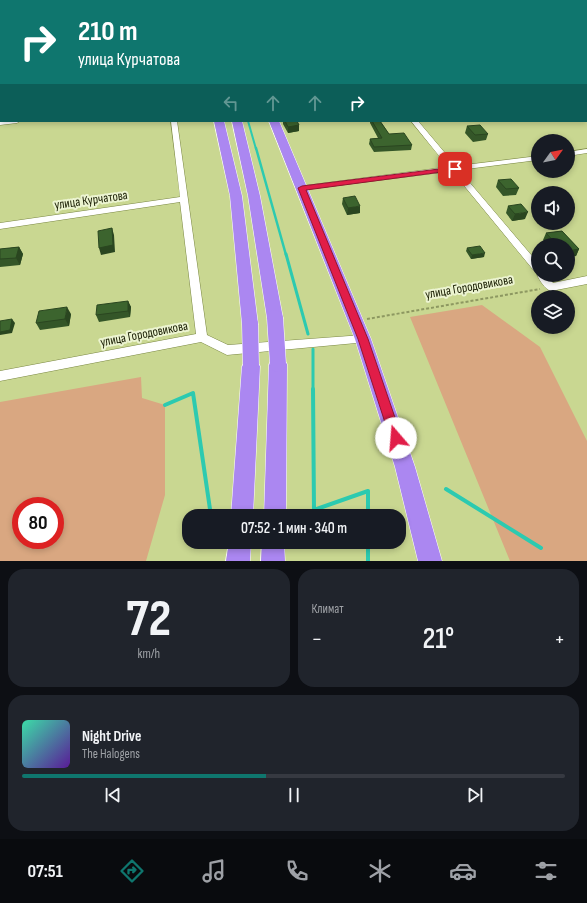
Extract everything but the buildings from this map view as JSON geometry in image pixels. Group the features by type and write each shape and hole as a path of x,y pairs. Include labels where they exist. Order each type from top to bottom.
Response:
{"highway":[{"path":"219,122 236,196 250,324 251,366 242,509"},
{"path":"237,122 254,196 275,318 278,364 275,509"},
{"path":"274,122 363,339 405,467 430,561"},
{"path":"238,561 239,549"},
{"path":"273,549 273,561"}],"street":[{"path":"174,122 202,337"},
{"path":"415,122 531,261"},
{"path":"575,153 587,151"},
{"path":"302,188 531,159"},
{"name":"улица Курчатова","path":"0,226 185,199"},
{"path":"547,282 551,287 587,280"},
{"name":"улица Городовикова","path":"0,376 202,337 227,350 363,339"}],"path":[{"name":"улица Городовикова","path":"356,320 551,287"}],"shaded area":[{"path":"482,305 540,347 587,441 587,561 510,561 410,317"},
{"path":"141,377 142,398 165,405 165,495 146,561 0,561 0,402"}],"waterway":[{"path":"248,122 256,149"},
{"path":"256,148 286,255"},
{"path":"286,254 308,334"},
{"path":"313,349 313,389"},
{"path":"313,389 314,509"},
{"path":"165,405 193,393 210,509"},
{"path":"446,489 541,548"},
{"path":"317,509 368,491 368,509"},
{"path":"368,549 368,561"}],"route":[{"path":"396,438 363,339 302,188 455,169"}]}
